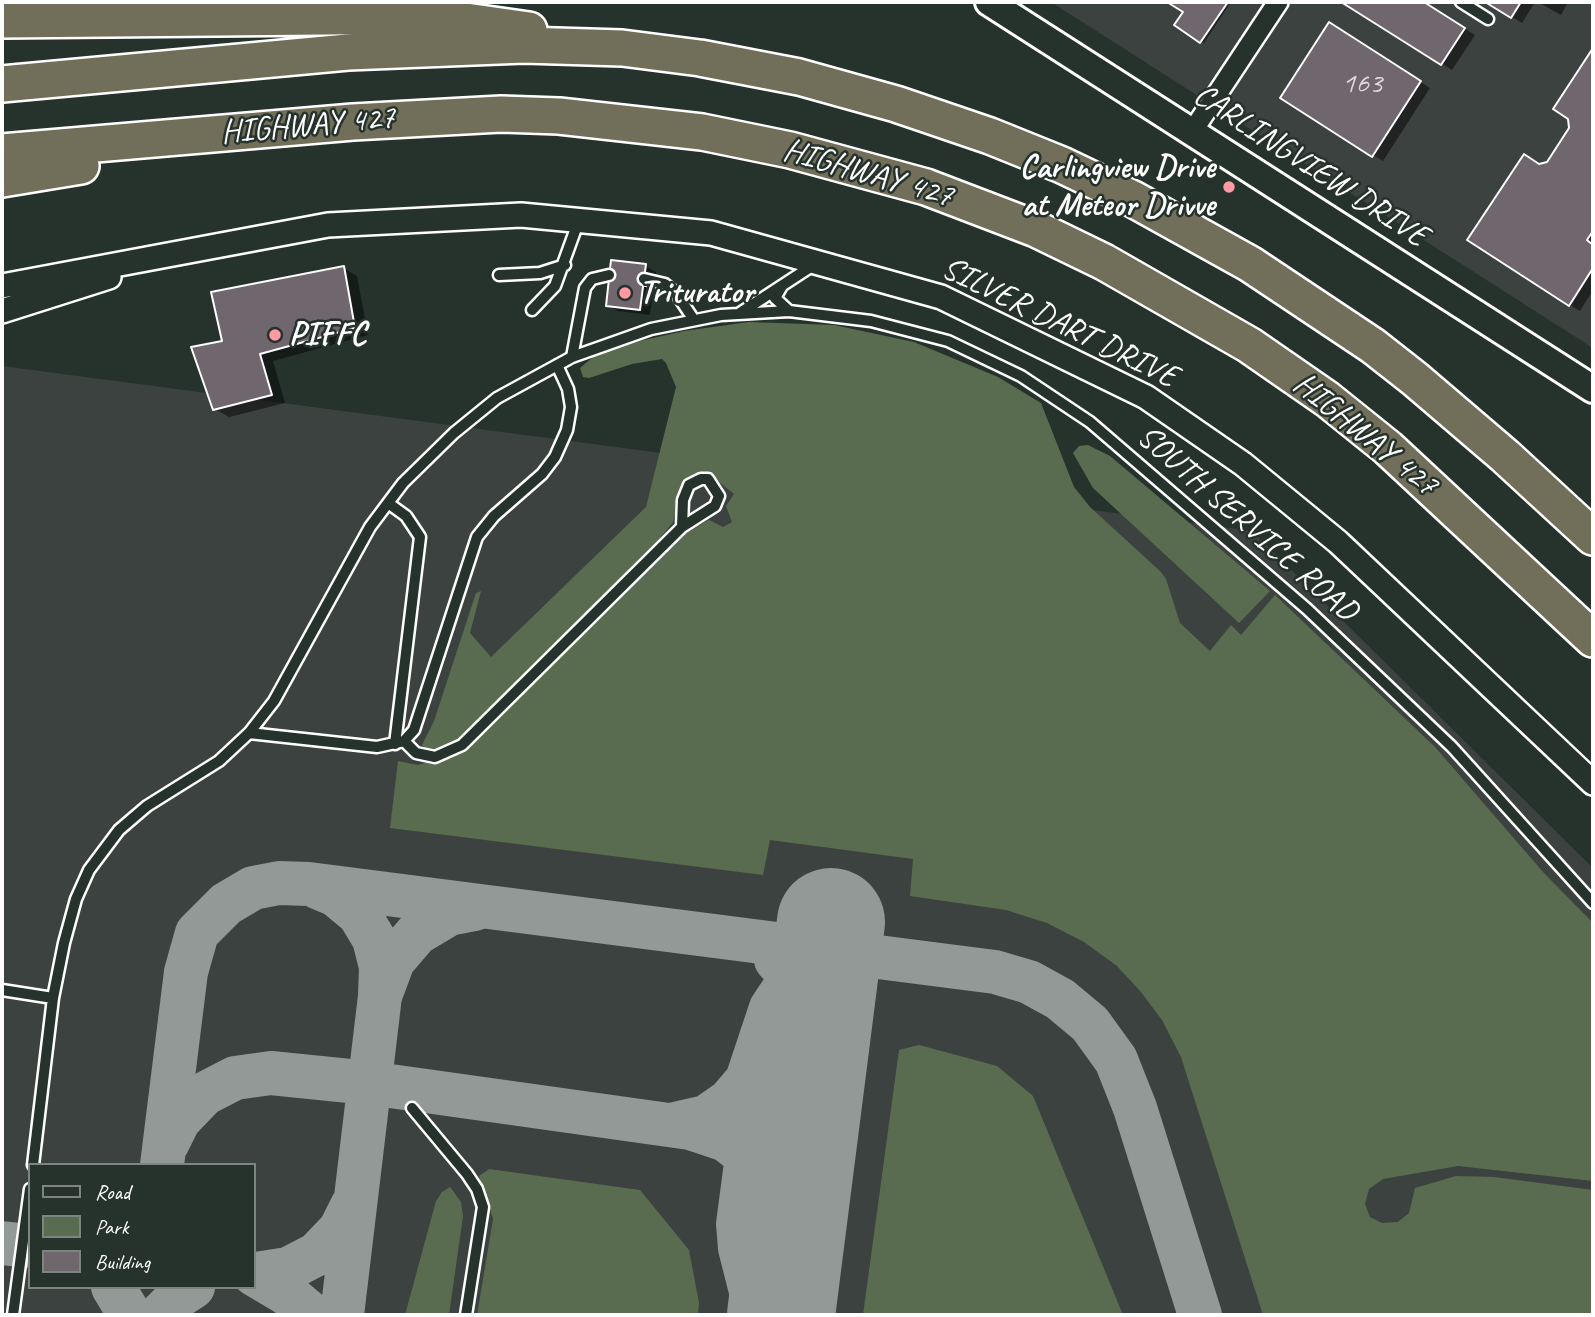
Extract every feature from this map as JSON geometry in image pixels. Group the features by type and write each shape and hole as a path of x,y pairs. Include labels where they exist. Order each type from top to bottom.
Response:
{"highway":[{"path":"2,20 430,16 473,20 622,48"},
{"name":"HIGHWAY 427","path":"2,84 362,51 524,45 622,48 799,77 896,104 990,136 1133,199 1250,264 1373,346 1471,425 1593,537"},
{"name":"HIGHWAY 427","path":"2,152 353,121 501,114 620,121 702,132 790,149 880,173 1036,229 1174,299 1249,345 1327,399 1467,519 1593,639"},
{"path":"2,179 353,121"}],"main road":[{"name":"CARLINGVIEW DRIVE","path":"989,2 1593,389"}],"street":[{"path":"1192,132 1278,2"},
{"name":"SILVER DART DRIVE","path":"2,286 328,225 522,215 711,233 942,297 1146,397 1243,464 1338,542 1591,782"},
{"name":"SILVER DART DRIVE","path":"2,311 37,302 167,256"}],"lane":[{"path":"1461,2 1488,19"},
{"path":"532,310 555,286 565,265 579,220"},
{"name":"SOUTH SERVICE ROAD","path":"740,314 787,280 817,263"},
{"path":"499,275 540,273 565,265"},
{"path":"572,358 585,288 592,279 610,275"},
{"path":"644,279 665,284 676,293 694,320"},
{"path":"787,280 775,298 789,311"},
{"name":"SOUTH SERVICE ROAD","path":"33,1163 53,998 76,899 97,858 119,830 147,806 219,761 250,733 274,701 369,527 403,483 454,433 497,398 557,365 651,329 694,320 789,311 871,320 948,341 1021,376 1090,422 1307,609 1452,747 1593,903"},
{"path":"250,733 377,747 400,743 414,730 477,537 495,516 542,474 555,457 567,430 571,407 568,388 557,365"},
{"path":"400,743 416,753 435,757 461,745 682,527 709,511 718,502 718,489 708,479 689,485 683,500 682,527"},
{"path":"388,503 406,516 420,537 400,743"},
{"path":"2,990 53,998"},
{"path":"412,1108 477,1189 482,1207 466,1315"},
{"path":"13,1315 28,1204"}],"shaded area":[{"path":"1051,2 1593,2 1593,348"},
{"path":"2,366 1252,531 1593,868 1593,1315 2,1315"}],"green space":[{"path":"749,322 834,325 914,342 998,377 1041,403 1074,487 1090,507 1161,572 1166,579 1180,623 1210,651 1231,625 1241,635 1275,595 1435,747 1543,872 1593,923 1593,1181 1458,1166 1383,1179 1369,1189 1365,1204 1370,1217 1382,1223 1398,1222 1409,1213 1415,1188 1456,1176 1494,1177 1593,1190 1593,1315 1263,1315 1181,1057 1162,1020 1141,992 1117,966 1084,942 1047,923 1006,910 910,896 913,859 770,840 763,875 390,828 398,761 418,765 459,752 676,539 709,520 723,527 732,522 726,506 734,494 712,476 690,477 681,484 673,522 652,548 461,741 439,750 426,751 422,745 434,721 476,593 481,591 470,633 491,657 646,507 676,387 666,363 662,359 632,364 589,378 583,377 580,368 593,357 640,341 684,331"},
{"path":"1088,445 1110,456 1270,591 1239,623 1093,488 1073,453 1079,446"},
{"path":"919,1045 997,1066 1033,1096 1123,1315 863,1315 899,1050"},
{"path":"489,1169 640,1190 689,1250 699,1303 698,1315 477,1315 493,1219 479,1176"},
{"path":"450,1187 461,1202 463,1216 449,1315 405,1315 436,1201 442,1192"}],"building":[{"path":"1167,2 1228,2 1200,43 1174,25 1183,12"},
{"path":"1341,2 1424,2 1465,28 1441,65"},
{"path":"1485,2 1521,2 1511,18"},
{"path":"1329,22 1421,81 1372,157 1280,98"},
{"path":"1593,48 1593,231 1587,240 1593,245 1593,268 1569,306 1467,240 1524,154 1539,164 1547,162 1569,128 1568,119 1553,109"},
{"name":"Triturator","path":"611,260 646,264 640,310 606,306"},
{"name":"PIFFC","path":"344,266 355,328 260,354 272,395 213,410 191,347 222,341 211,292"}],"taxiway":[{"path":"162,1163 186,972 197,933 226,904 253,888 279,883 309,884 995,972 1029,982 1060,999 1090,1024 1116,1060 1135,1108 1200,1315"},
{"path":"317,887 336,895 359,914 374,939 381,967 380,995"},
{"path":"342,1315 380,996 393,961 417,933 449,914 475,909"},
{"path":"671,1125 706,1117 729,1101 747,1080 771,1008 783,990 813,968 855,956"},
{"path":"776,960 802,989 818,1032"},
{"path":"757,1315 740,1248 738,1224 763,1034"},
{"path":"167,1144 179,1120 204,1094 235,1078 271,1073 369,1083 690,1128 726,1140 756,1163 774,1191 783,1215 788,1262"},
{"path":"256,1274 288,1269 317,1254 340,1230 352,1206"},
{"path":"2,1243 28,1246"},
{"path":"256,1275 286,1293 312,1315"},
{"path":"114,1289 130,1315"},
{"path":"160,1315 190,1289"}],"runway":[{"path":"781,1315 831,922"}],"place":[{"name":"Carlingview Drive at Meteor Drivve","path":"1229,187"},
{"name":"Triturator","path":"625,293"},
{"name":"PIFFC","path":"275,335"}]}
